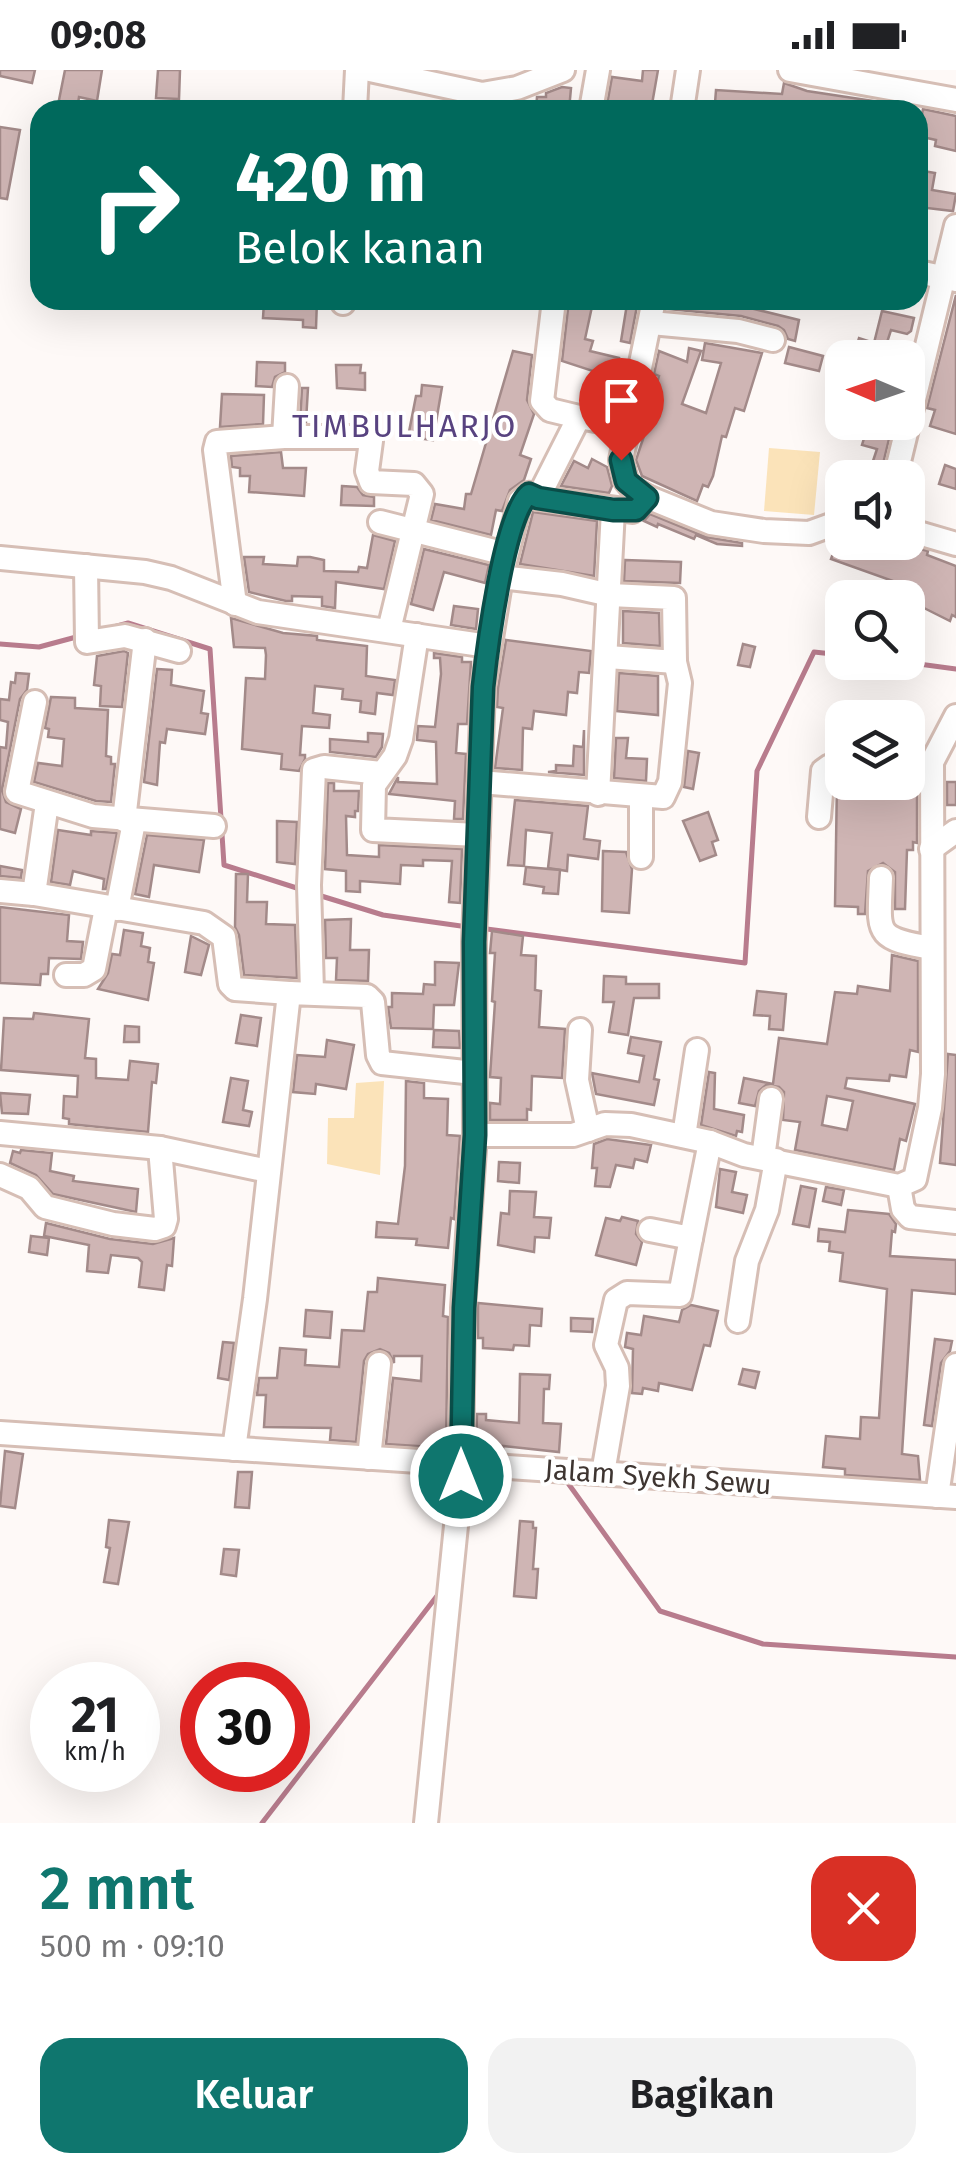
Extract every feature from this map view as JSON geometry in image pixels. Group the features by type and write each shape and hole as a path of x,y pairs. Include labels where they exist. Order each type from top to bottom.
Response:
{"street":[{"path":"355,100 357,70"},
{"path":"370,70 482,94 517,88 563,70"},
{"path":"593,100 598,70"},
{"path":"684,100 688,70"},
{"path":"790,70 892,100 956,100"},
{"path":"900,460 950,279 956,226"},
{"path":"553,310 542,401 550,410 628,426"},
{"path":"773,340 652,311 622,470 632,488 647,498 703,520 736,528 809,533 825,527"},
{"path":"284,437 287,386"},
{"path":"538,498 579,417"},
{"path":"235,604 216,446 221,439 368,439 371,445 367,471 371,482 414,484 421,489 390,630"},
{"path":"426,1823 461,1469 464,1308 475,1135 474,942 488,646 520,501 529,494 613,510 636,510 647,498"},
{"path":"598,794 613,510"},
{"path":"380,522 415,530 504,566 562,584 610,595 674,598 675,662 680,684 668,788 659,798 480,782"},
{"path":"925,534 954,540"},
{"path":"0,558 171,578 258,612 488,646"},
{"path":"86,566 84,633 88,642 125,636 179,651"},
{"path":"417,635 402,739 374,785 373,830 478,835"},
{"path":"66,974 84,975 94,968 112,908 129,821 145,640"},
{"path":"608,657 675,662"},
{"path":"34,702 9,790 47,803 129,821 214,826"},
{"path":"475,1135 574,1135 605,1124 631,1125 769,1159 900,1186 910,1183 918,1174 945,1048 932,948 944,898 932,849 932,767 934,754 956,716"},
{"path":"234,1448 268,1171 300,992 310,910 314,770 324,767 380,773"},
{"path":"925,767 932,767"},
{"path":"820,817 825,770"},
{"path":"641,797 641,857"},
{"path":"34,894 47,803"},
{"path":"932,849 956,830"},
{"path":"880,878 884,934 898,942 932,948"},
{"path":"0,892 34,894 212,926 224,937 230,984 235,989 363,995 371,999 382,1063 474,1073"},
{"path":"580,1030 578,1080 588,1130"},
{"path":"684,1136 697,1050"},
{"path":"738,1321 747,1261 769,1201 772,1099"},
{"path":"0,1133 160,1148 268,1171"},
{"path":"603,1474 618,1386 617,1368 606,1345 616,1300 627,1293 680,1295 710,1142"},
{"path":"0,1174 29,1188 45,1206 113,1224 155,1229 164,1226 166,1219 160,1148"},
{"path":"900,1186 903,1208 910,1217 956,1222"},
{"path":"650,1230 691,1238"},
{"path":"369,1458 379,1364"},
{"path":"946,1496 955,1378"},
{"name":"Jalam Syekh Sewu","path":"0,1433 369,1458 461,1469 946,1496"}],"shaded area":[{"path":"769,448 820,452 814,515 764,511"},
{"path":"384,1081 380,1175 327,1164 328,1118 354,1118 356,1083"}],"building":[{"path":"0,70 35,70 32,83 0,76"},
{"path":"65,70 102,70 97,100 59,100"},
{"path":"158,70 180,70 179,99 156,98"},
{"path":"643,70 658,70 653,100 608,100 612,77 642,81"},
{"path":"784,83 807,91 863,100 715,100 716,90 782,94"},
{"path":"571,88 570,100 537,100 546,97 546,93"},
{"path":"928,110 956,116 956,151 935,146 936,140 928,138"},
{"path":"0,127 20,130 7,199 0,198"},
{"path":"928,172 935,173 932,190 956,194 953,211 928,208"},
{"path":"956,295 956,434 930,426 935,410 927,408"},
{"path":"264,310 317,310 316,328 303,327 303,320 263,318"},
{"path":"568,310 591,310 585,339 593,341 590,351 619,358 614,378 562,361"},
{"path":"626,310 636,310 630,343 621,341"},
{"path":"678,310 758,310 799,320 795,341 788,339 778,326 741,316"},
{"path":"882,311 914,318 907,334 891,330 888,340 875,340"},
{"path":"705,343 762,353 744,411 735,408 726,437 722,436 713,476 708,487 703,485 697,501 642,476 636,460 659,391 655,390 659,376 654,374 659,351 687,362 689,348 701,351 682,404 706,413 721,363 702,360"},
{"path":"789,347 823,356 819,371 785,363"},
{"path":"513,351 532,355 527,400 534,414 520,455 531,459 524,480 510,490 502,511 496,510 491,535 431,520 435,504 464,509"},
{"path":"257,362 285,363 285,372 275,377 272,387 256,386"},
{"path":"336,365 361,365 365,390 337,388"},
{"path":"422,385 442,387 433,440 408,437"},
{"path":"302,388 308,388 306,422 300,422"},
{"path":"222,394 264,395 263,424 220,427"},
{"path":"864,440 889,440 884,460 873,460 877,449 862,445"},
{"path":"281,452 283,468 306,468 304,496 249,492 250,476 240,476 240,468 232,467 231,456"},
{"path":"592,459 607,467 612,486 609,493 561,486 574,461 588,468"},
{"path":"945,465 956,469 956,489 939,484"},
{"path":"342,486 357,487 363,495 374,497 374,506 341,505"},
{"path":"533,512 597,521 594,576 520,564"},
{"path":"650,514 706,537 742,546 717,544 696,535 694,539 658,524 657,527 644,521"},
{"path":"373,535 395,541 384,589 336,582 335,608 322,606 322,597 292,596 292,601 286,601 249,592 244,557 264,557 263,564 297,566 298,557 310,557 324,560 324,571 358,572 359,567 367,568"},
{"path":"424,549 489,565 485,583 444,572 433,610 411,604"},
{"path":"925,550 928,551 927,555 956,566 956,617 952,615 950,621 925,608 925,580 890,580 834,560 925,560"},
{"path":"625,560 681,562 680,583 624,581"},
{"path":"454,606 478,609 476,629 451,625"},
{"path":"623,611 659,613 660,646 623,643"},
{"path":"231,618 283,633 317,636 317,640 367,646 366,676 395,680 393,695 377,693 375,714 360,712 361,701 342,699 343,689 315,686 313,713 330,715 329,728 302,726 300,755 305,755 305,759 299,771 281,769 282,754 242,749 246,678 265,679 266,655 265,648 234,647"},
{"path":"506,640 591,651 589,673 579,672 577,693 568,692 566,715 534,711 532,729 523,728 522,770 495,768 503,708 497,707 498,688"},
{"path":"743,644 755,647 750,667 738,665"},
{"path":"128,653 122,707 100,706 101,686 94,685 97,656"},
{"path":"434,653 471,662 467,724 458,724 456,753 466,754 463,819 454,819 455,801 389,794 398,777 398,782 437,784 436,742 417,740 418,726 435,727 441,674 440,658 434,658"},
{"path":"157,669 172,670 171,685 204,691 201,713 208,714 205,734 167,729 165,743 160,742 157,785 144,782"},
{"path":"16,673 29,674 27,690 20,699 2,790 6,802 21,809 15,833 0,829 0,747 6,748 8,722 0,720 0,699 9,700"},
{"path":"619,673 658,676 658,715 617,711"},
{"path":"51,697 75,698 75,708 108,710 106,756 115,764 111,802 34,782 38,763 62,766 64,739 48,737 49,729 45,728"},
{"path":"584,730 584,775 548,772 556,771 556,765 573,766 574,746 583,747"},
{"path":"368,733 383,734 376,757 330,752 330,739 368,742"},
{"path":"616,738 628,738 626,758 647,759 646,781 614,778"},
{"path":"688,751 699,753 693,789 684,787"},
{"path":"947,782 956,782 956,805 947,805"},
{"path":"328,783 334,783 334,791 359,791 355,817 346,816 347,855 379,857 379,845 462,849 460,903 449,902 452,861 423,860 423,866 401,865 400,884 360,881 360,892 346,891 346,871 325,869"},
{"path":"515,800 588,806 584,839 600,841 598,859 568,855 567,871 548,868 552,833 526,830 524,866 508,865"},
{"path":"837,800 917,800 917,843 913,842 913,850 907,850 905,909 895,909 895,872 883,863 868,871 865,914 858,914 858,907 835,906"},
{"path":"708,812 718,840 712,842 716,855 700,861 683,821"},
{"path":"277,821 297,822 295,864 277,862"},
{"path":"58,830 91,835 91,831 117,833 106,889 104,879 73,871 70,885 51,882"},
{"path":"147,835 204,840 199,872 154,865 149,897 135,894"},
{"path":"603,851 626,852 632,869 629,913 602,911"},
{"path":"0,866 22,870 21,878 0,876"},
{"path":"526,867 560,870 558,894 543,893 544,887 524,884"},
{"path":"236,874 248,874 247,902 267,902 266,924 295,925 297,978 244,975 235,927"},
{"path":"0,907 69,915 67,941 83,942 81,959 49,958 48,974 41,974 40,985 0,983"},
{"path":"351,919 350,950 369,950 368,981 336,980 337,958 326,958 325,920"},
{"path":"124,930 143,933 141,946 150,948 148,962 154,963 148,1000 98,989 108,973 112,954 120,955"},
{"path":"492,931 523,936 521,955 536,956 535,990 541,991 539,1027 565,1029 562,1078 532,1076 527,1120 490,1120 490,1103 500,1104 501,1078 490,1077 495,1002"},
{"path":"191,936 209,945 201,975 185,972"},
{"path":"892,955 918,961 918,1052 910,1050 906,1077 890,1075 889,1081 847,1078 845,1088 915,1104 906,1141 900,1139 894,1170 795,1150 800,1122 783,1120 784,1092 779,1087 766,1085 759,1091 755,1106 739,1103 744,1078 773,1084 779,1038 827,1044 835,992 857,994 858,986 890,991","holes":["827,1096 853,1101 847,1130 822,1125"]},
{"path":"435,962 459,963 454,1005 434,1005 433,1029 391,1028 388,1007 392,1007 392,993 423,994 424,984 435,985"},
{"path":"604,976 626,977 626,984 659,984 659,998 634,998 628,1035 609,1032 614,1002 603,1002"},
{"path":"757,991 786,994 783,1030 769,1029 770,1016 754,1015"},
{"path":"34,1013 89,1019 85,1058 96,1059 96,1078 128,1080 130,1061 158,1064 156,1083 152,1082 148,1132 69,1124 69,1119 63,1118 64,1096 77,1097 78,1076 1,1070 4,1018 33,1019"},
{"path":"241,1015 261,1018 257,1046 236,1043"},
{"path":"125,1026 139,1027 139,1042 124,1042"},
{"path":"434,1030 459,1031 460,1048 433,1047"},
{"path":"631,1037 661,1042 654,1105 596,1094 592,1073 639,1082 644,1056 628,1053"},
{"path":"327,1040 354,1045 346,1089 316,1084 315,1094 293,1092 297,1055 325,1057"},
{"path":"948,1054 956,1055 956,1165 940,1163"},
{"path":"709,1072 715,1073 714,1109 744,1115 742,1132 737,1131 736,1136 701,1125"},
{"path":"231,1078 248,1081 243,1110 252,1112 249,1126 223,1122"},
{"path":"406,1081 424,1083 424,1098 448,1099 447,1135 460,1136 448,1248 416,1245 417,1239 376,1237 377,1222 398,1224 405,1166"},
{"path":"0,1093 30,1095 28,1114 2,1113"},
{"path":"607,1139 651,1145 647,1162 635,1159 633,1168 616,1165 610,1187 595,1186 594,1144"},
{"path":"13,1151 52,1153 50,1171 74,1176 73,1181 138,1189 136,1212 53,1194 36,1175 10,1163"},
{"path":"499,1162 520,1163 519,1183 498,1181"},
{"path":"720,1169 736,1172 732,1192 747,1195 743,1213 716,1207"},
{"path":"801,1186 816,1189 809,1227 793,1224"},
{"path":"826,1187 844,1190 841,1205 823,1201"},
{"path":"510,1191 536,1192 534,1217 551,1218 549,1238 535,1237 534,1252 498,1245 501,1213 509,1214"},
{"path":"848,1210 889,1214 896,1224 890,1256 956,1260 956,1294 912,1290 902,1454 918,1456 920,1480 845,1475 845,1469 823,1467 826,1436 860,1439 861,1417 879,1418 887,1289 840,1281 843,1253 829,1251 830,1242 818,1241 819,1229 845,1232"},
{"path":"622,1217 638,1221 636,1234 642,1242 636,1265 596,1255 606,1218 620,1221"},
{"path":"46,1223 110,1239 153,1244 174,1238 172,1266 167,1265 164,1290 139,1287 142,1262 138,1258 111,1255 108,1273 87,1271 89,1245 44,1236"},
{"path":"31,1236 49,1238 47,1255 29,1252"},
{"path":"378,1278 445,1285 446,1444 386,1444 393,1378 421,1381 422,1356 394,1356 394,1363 389,1353 380,1349 368,1354 364,1361 356,1442 330,1440 331,1428 264,1427 266,1395 257,1395 259,1378 277,1378 280,1348 306,1350 305,1365 339,1367 342,1330 364,1331 368,1292 377,1292"},
{"path":"478,1303 542,1309 541,1326 530,1325 529,1346 514,1345 513,1350 483,1348 483,1338 478,1338"},
{"path":"691,1305 718,1311 710,1346 704,1345 692,1390 659,1383 658,1391 643,1388 642,1394 632,1393 633,1349 625,1347 627,1333 641,1335 644,1316 679,1322 682,1310"},
{"path":"306,1310 332,1312 330,1338 304,1336"},
{"path":"571,1318 593,1319 592,1332 571,1331"},
{"path":"935,1339 952,1341 941,1363 932,1426 924,1425"},
{"path":"223,1342 234,1343 229,1380 218,1378"},
{"path":"743,1369 759,1372 755,1388 739,1384"},
{"path":"520,1374 550,1375 549,1389 544,1389 543,1423 561,1424 559,1452 503,1446 503,1452 476,1450 477,1414 486,1414 486,1420 519,1423"},
{"path":"5,1451 23,1454 15,1508 0,1506"},
{"path":"238,1472 252,1472 249,1508 235,1507"},
{"path":"109,1520 129,1522 118,1584 104,1582 110,1548 106,1547"},
{"path":"520,1521 533,1522 536,1528 536,1598 514,1596"},
{"path":"224,1549 239,1550 236,1576 221,1574"}],"waterway":[{"path":"110,628 128,623 210,649 224,865 303,890"},
{"path":"0,644 39,647 80,636"},
{"path":"479,928 745,963 757,771 814,652 825,653"},
{"path":"925,665 956,669"},
{"path":"318,895 383,915 468,927"},
{"path":"565,1479 660,1611 763,1644 956,1657"},
{"path":"262,1823 440,1592"}],"district":[{"name":"TIMBULHARJO","path":"405,426"}],"route":[{"path":"461,1476 464,1308 475,1135 474,942 483,687 488,646 520,501 529,494 613,510 636,510 647,498 626,481 621,460"}]}
